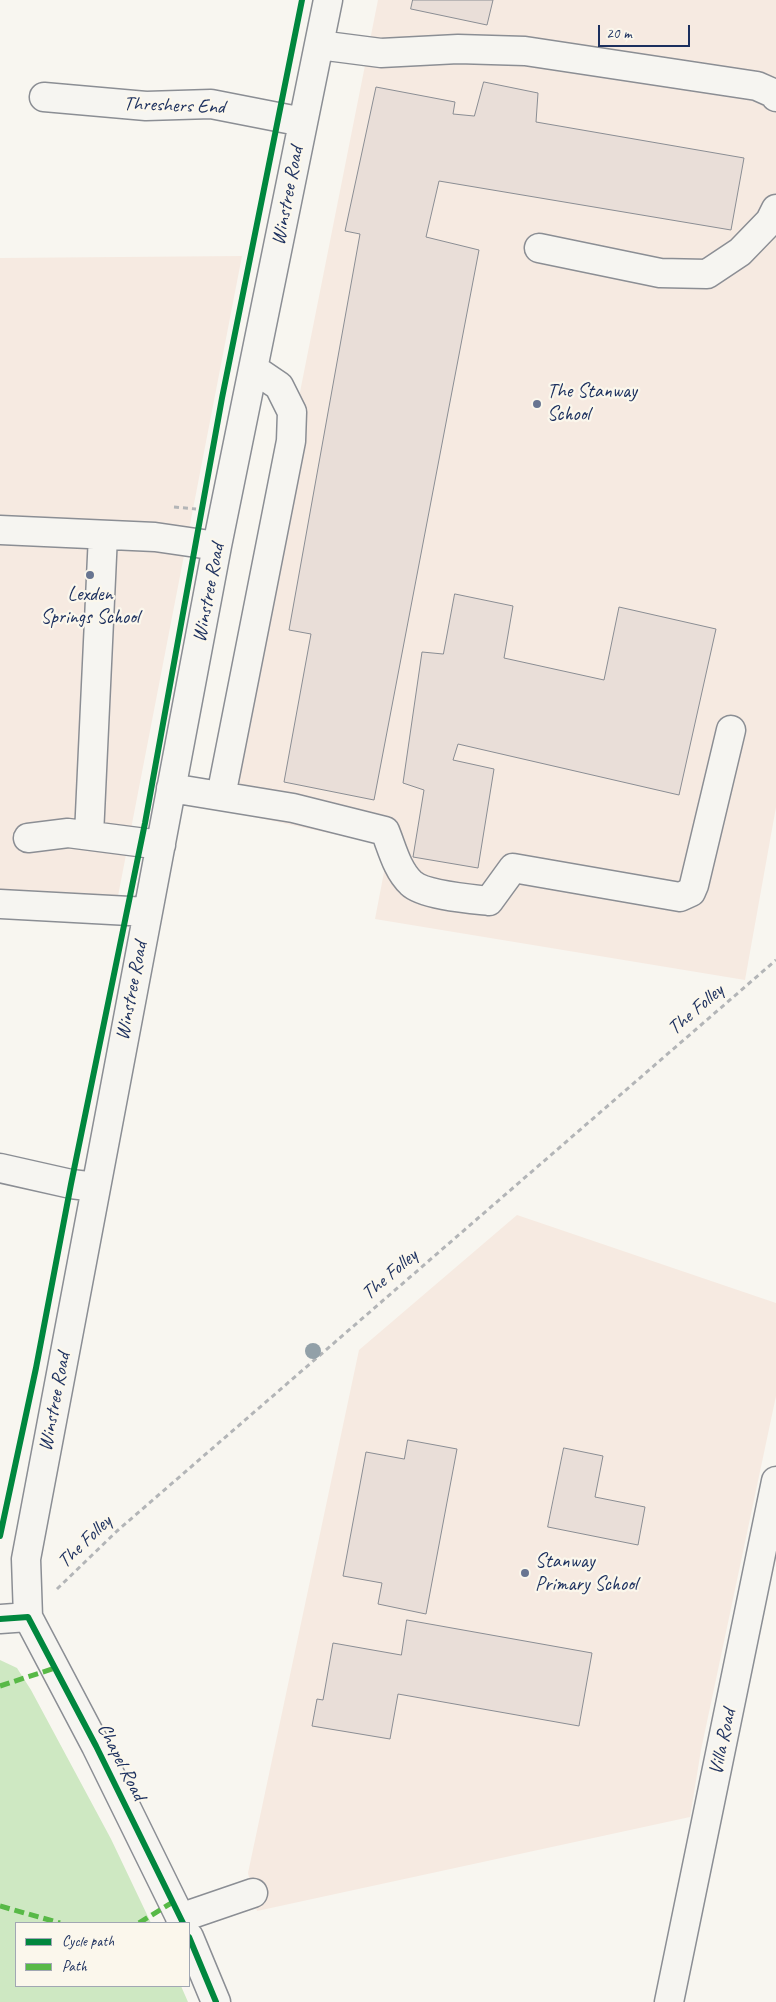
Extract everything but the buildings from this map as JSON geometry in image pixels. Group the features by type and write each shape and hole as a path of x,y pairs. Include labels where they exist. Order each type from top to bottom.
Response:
{"street":[{"name":"Winstree Road","path":"28,1617 26,1559 172,788 206,544 254,369 328,0"},
{"path":"319,45 381,53 458,50 525,51 757,86 775,94 776,97"},
{"name":"Threshers End","path":"44,97 146,106 211,104 303,122"},
{"path":"539,248 660,273 707,274 740,252 770,221 776,209"},
{"path":"221,796 291,441 292,412 279,386 254,369"},
{"path":"0,530 156,537 206,544"},
{"path":"89,835 103,535"},
{"path":"172,788 293,808 385,831 398,864 411,884 441,895 489,901 512,868 680,897 691,892 694,885 731,730"},
{"path":"28,838 68,832 161,845"},
{"path":"0,904 148,912"},
{"path":"0,1168 71,1184 96,1187"},
{"name":"Villa Road","path":"669,2002 776,1482"},
{"path":"0,1619 28,1617"},
{"name":"Chapel Road","path":"28,1617 96,1746 182,1922"},
{"path":"190,1923 253,1893"},
{"name":"Chapel Road","path":"190,1940 216,2002"}],"path":[{"path":"201,509 206,544"}],"shaded area":[{"name":"The Stanway School","path":"378,0 776,0 776,807 745,980 375,919 389,846 217,809"},
{"name":"Lexden Springs School","path":"242,256 118,896 0,891 0,258"},
{"name":"Stanway Primary School","path":"517,1215 776,1303 776,1396 701,1750 690,1817 257,1911 248,1873 359,1350"}],"green space":[{"path":"0,1660 17,1668 31,1690 111,1839 151,1922 15,1922 15,1987 181,1987 188,2002 0,2002"}],"marked path":[{"path":"0,1686 55,1668"},
{"path":"141,1922 173,1902"},
{"path":"0,1906 56,1922"}],"cycle path":[{"path":"0,1536 36,1368 71,1184 145,823 222,398 302,0"},
{"path":"0,1619 28,1617 96,1746 183,1922"},
{"path":"190,1939 216,2002"}],"place":[{"name":"The Stanway School","path":"537,404"},
{"name":"Lexden Springs School","path":"90,575"},
{"name":"Stanway Primary School","path":"525,1573"}]}
